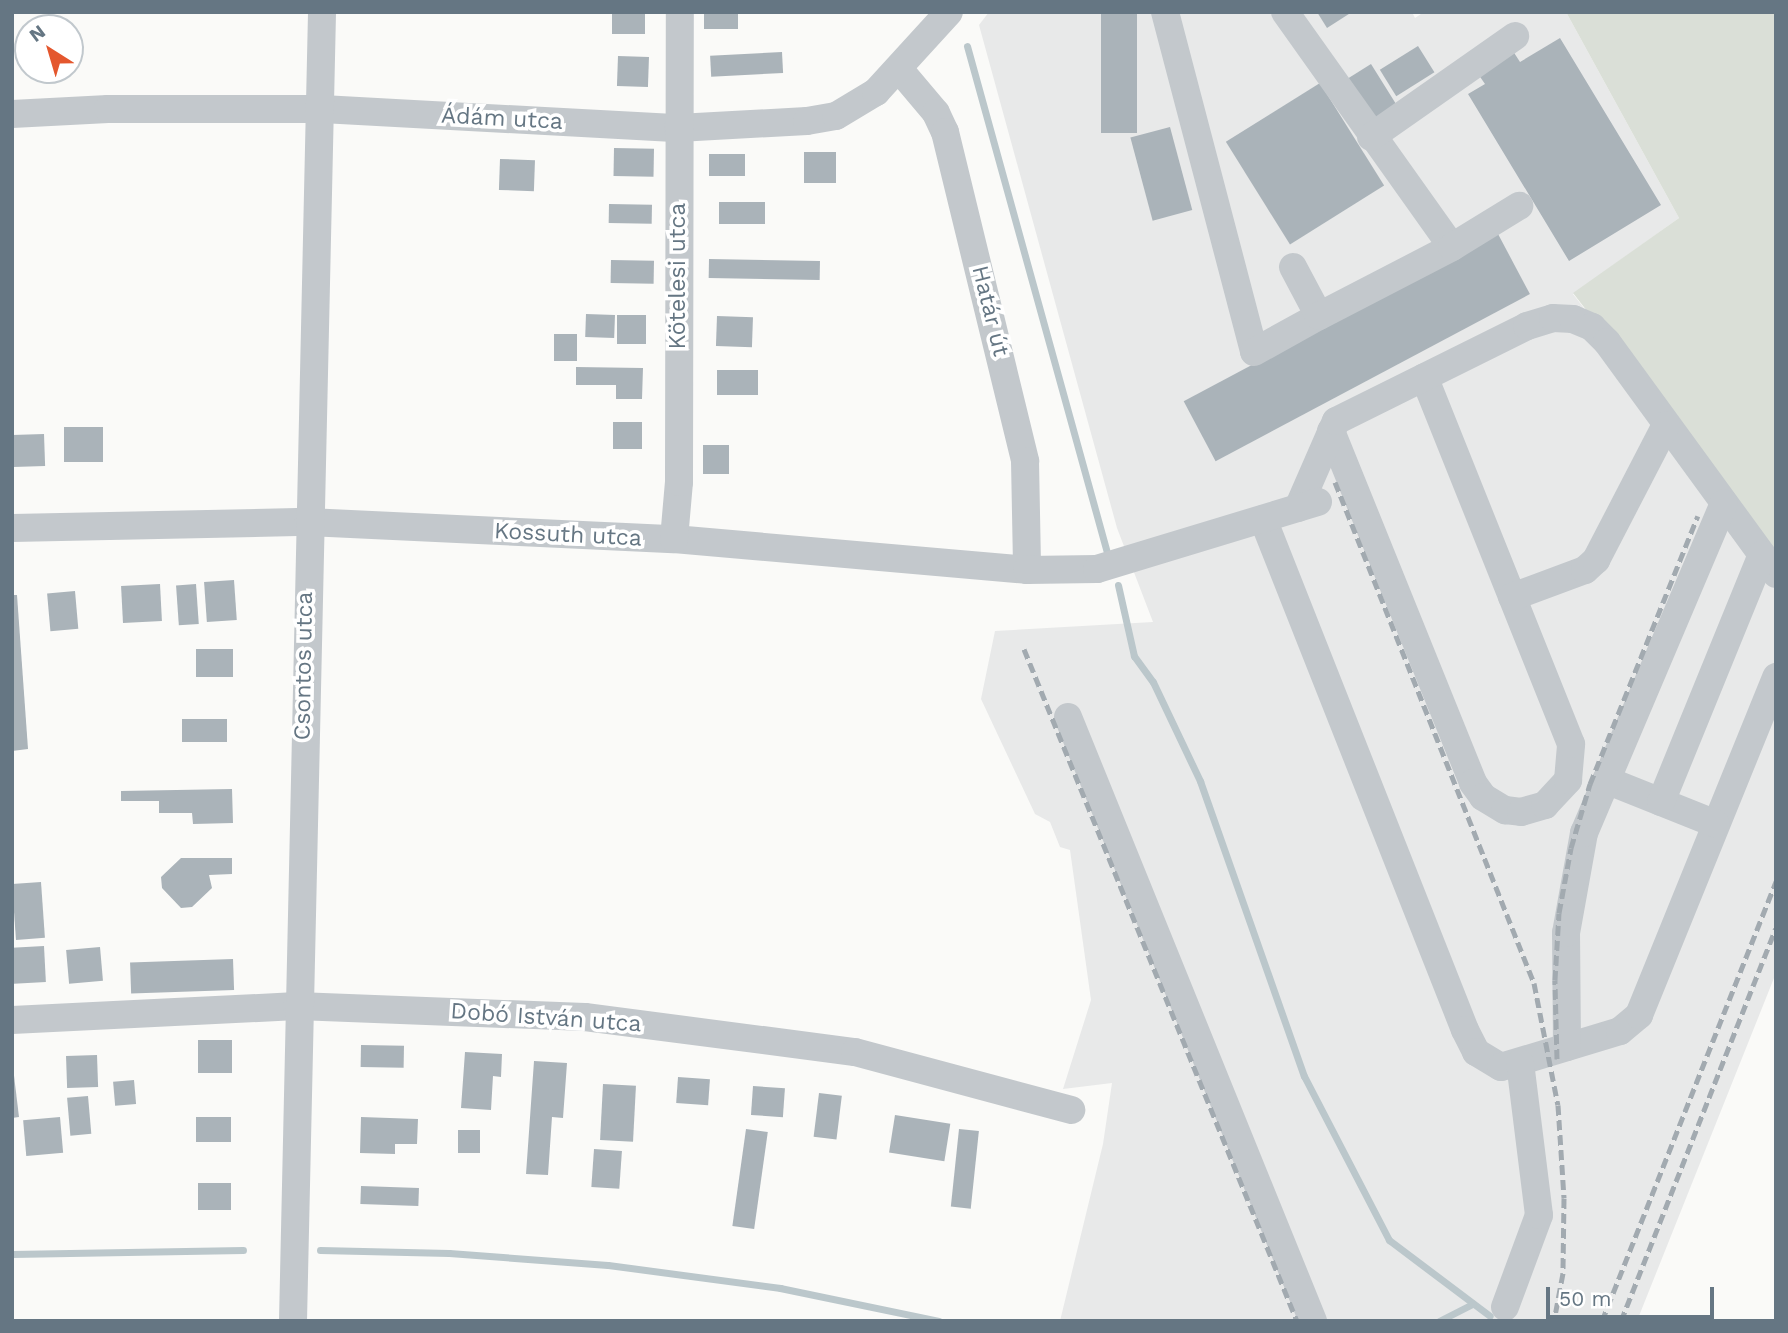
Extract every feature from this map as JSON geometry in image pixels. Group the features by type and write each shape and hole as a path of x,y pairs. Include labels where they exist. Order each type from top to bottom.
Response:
{"street":[{"name":"Csontos utca","path":"293,1321 308,522 323,109 322,12"},
{"name":"Kötelesi utca","path":"674,540 679,482 680,12"},
{"name":"Ádám utca","path":"12,114 108,109 323,109 678,128 836,117 876,92 949,12"},
{"path":"1284,12 1452,247"},
{"path":"1168,14 1254,352 1452,247 1519,206"},
{"path":"1371,137 1515,36"},
{"name":"Határ út","path":"899,69 936,113 947,142 1025,461 1027,570"},
{"path":"1293,267 1319,316"},
{"path":"1424,377 1572,753 1571,771 1559,794 1545,805 1521,812 1497,807 1473,783 1331,431 1336,421 1424,377 1527,326 1553,318 1573,319 1592,327 1607,342 1769,565 1661,802"},
{"path":"1512,597 1585,570 1596,560 1666,425"},
{"name":"Kossuth utca","path":"12,528 308,522 674,540 1027,570 1123,564 1308,505 1331,431"},
{"path":"1567,1047 1563,965 1570,892 1584,834 1724,503"},
{"path":"1263,519 1470,1042 1489,1062 1501,1066 1520,1063 1620,1031 1639,1015 1776,677"},
{"path":"1069,717 1314,1321"},
{"path":"1606,780 1716,824"},
{"name":"Dobó István utca","path":"12,1020 297,1006 585,1017 712,1031 855,1052 1071,1110"},
{"path":"1505,1307 1539,1215 1520,1063"}],"shaded area":[{"path":"989,12 1412,12 1415,18 1424,12 1566,12 1679,218 1573,294 1776,555 1776,973 1637,1321 1060,1321 1103,1144 1112,1083 1063,1089 1091,1000 1070,850 1060,847 1050,822 1035,814 981,699 995,631 1153,622 1117,528 979,25"},
{"path":"1566,12 1776,12 1776,555 1573,293 1679,218"}],"building":[{"path":"612,12 645,12 645,34 612,34"},
{"path":"704,12 738,12 738,29 704,29"},
{"path":"1101,12 1137,12 1137,133 1101,133"},
{"path":"1317,12 1352,12 1327,28"},
{"path":"1560,38 1661,205 1569,261 1468,94 1485,84 1476,71 1511,48 1520,62"},
{"path":"1418,46 1434,72 1396,96 1380,70"},
{"path":"782,52 783,73 711,77 710,56"},
{"path":"618,56 649,57 648,87 617,86"},
{"path":"1371,64 1398,107 1371,124 1344,81"},
{"path":"1320,83 1384,186 1290,244 1226,142"},
{"path":"1170,127 1192,210 1153,221 1130,138"},
{"path":"614,148 654,149 654,177 614,176"},
{"path":"804,152 836,152 836,183 804,183"},
{"path":"709,154 745,154 745,176 709,176"},
{"path":"500,159 535,160 534,191 499,190"},
{"path":"719,202 765,202 765,224 719,224"},
{"path":"609,204 652,205 652,224 609,223"},
{"path":"1498,234 1530,294 1216,461 1184,401"},
{"path":"709,259 820,261 820,280 709,278"},
{"path":"611,260 654,261 654,284 611,283"},
{"path":"586,314 615,315 614,338 585,337"},
{"path":"617,315 646,315 646,344 617,344"},
{"path":"717,316 753,317 752,347 716,346"},
{"path":"554,334 577,334 577,361 554,361"},
{"path":"576,367 643,368 642,399 616,399 616,385 576,385"},
{"path":"717,370 758,370 758,395 717,395"},
{"path":"613,422 642,422 642,449 613,449"},
{"path":"64,427 103,427 103,462 64,462"},
{"path":"44,434 45,466 13,467 12,435"},
{"path":"703,445 729,445 729,474 703,474"},
{"path":"234,580 237,620 207,622 204,582"},
{"path":"160,584 162,621 123,623 121,586"},
{"path":"196,584 199,624 179,625 176,585"},
{"path":"75,591 78,629 50,631 47,593"},
{"path":"12,595 17,595 28,749 12,751"},
{"path":"196,649 233,649 233,677 196,677"},
{"path":"182,719 227,719 227,742 182,742"},
{"path":"232,789 233,823 193,824 192,813 159,813 159,801 121,801 121,791"},
{"path":"181,858 232,858 232,874 209,875 212,888 192,907 181,908 162,888 161,877"},
{"path":"41,882 45,938 16,940 12,884"},
{"path":"44,946 46,982 14,984 12,948"},
{"path":"100,947 103,981 69,984 66,950"},
{"path":"233,959 234,990 131,994 130,963"},
{"path":"198,1040 232,1040 232,1073 198,1073"},
{"path":"361,1045 404,1046 404,1068 361,1067"},
{"path":"465,1052 502,1054 501,1077 493,1076 491,1110 461,1108"},
{"path":"97,1055 98,1087 67,1088 66,1056"},
{"path":"12,1059 19,1117 12,1118"},
{"path":"534,1061 567,1063 563,1118 552,1117 548,1175 526,1174"},
{"path":"678,1077 710,1079 708,1105 676,1103"},
{"path":"134,1080 136,1104 115,1106 113,1082"},
{"path":"603,1084 636,1086 633,1142 600,1140"},
{"path":"753,1086 785,1088 783,1117 751,1115"},
{"path":"819,1093 842,1096 836,1139 814,1137"},
{"path":"88,1096 91,1134 70,1136 67,1098"},
{"path":"895,1115 950,1124 944,1161 889,1153"},
{"path":"60,1117 63,1153 26,1156 23,1120"},
{"path":"196,1117 231,1117 231,1142 196,1142"},
{"path":"361,1117 418,1119 417,1144 395,1144 395,1154 360,1153"},
{"path":"746,1129 768,1132 754,1229 732,1226"},
{"path":"959,1129 979,1131 971,1209 951,1207"},
{"path":"458,1130 480,1130 480,1153 458,1153"},
{"path":"594,1149 622,1151 619,1189 591,1187"},
{"path":"198,1183 231,1183 231,1210 198,1210"},
{"path":"361,1186 419,1188 418,1206 360,1204"}],"waterway":[{"path":"967,46 1108,556"},
{"path":"1118,585 1134,656 1153,682 1200,781 1304,1076 1389,1240 1490,1316"},
{"path":"12,1254 243,1250"},
{"path":"320,1250 449,1253 608,1265 780,1288 939,1321"},
{"path":"1439,1321 1473,1304"}],"railway":[{"path":"1335,482 1534,983 1558,1105 1564,1198 1563,1273 1554,1321"},
{"path":"1557,1059 1555,980 1559,913 1571,848 1590,784 1698,516"},
{"path":"1024,649 1297,1321"},
{"path":"1602,1321 1776,881"},
{"path":"1621,1321 1776,928"}]}
